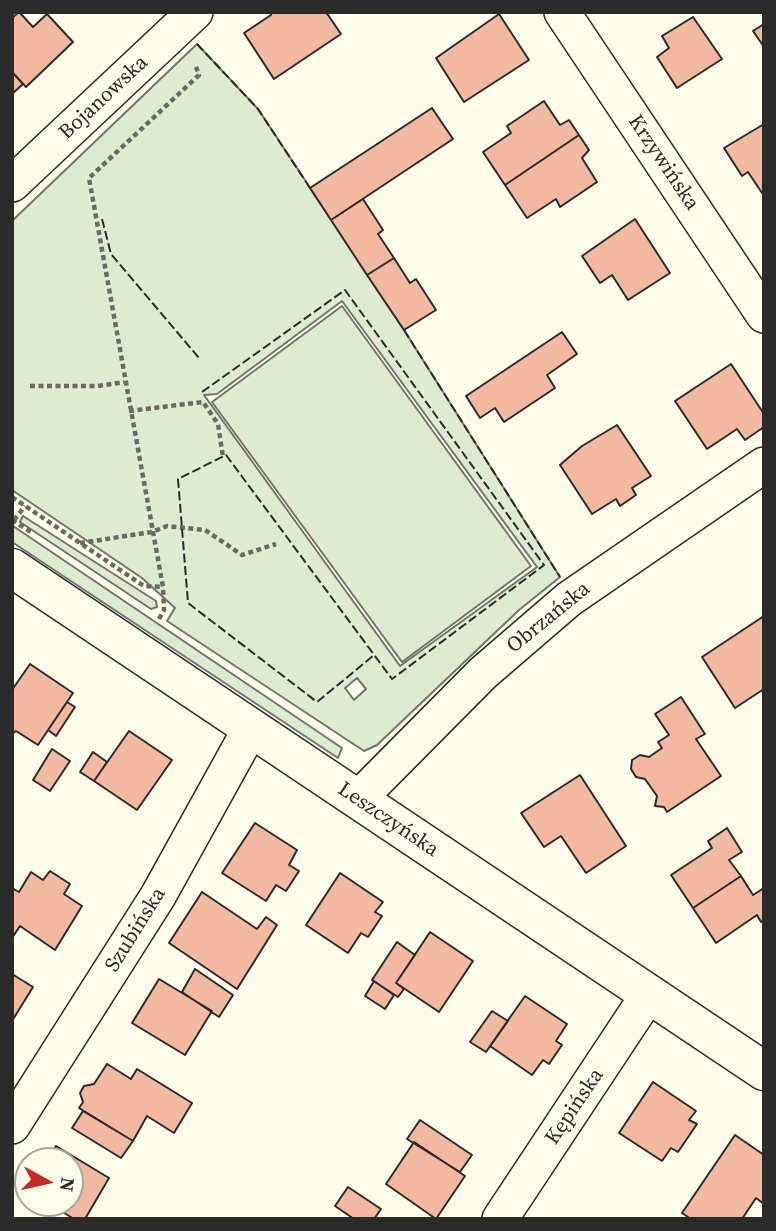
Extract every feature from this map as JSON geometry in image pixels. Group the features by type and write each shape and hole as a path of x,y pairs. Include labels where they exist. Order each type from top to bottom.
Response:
{"street":[{"name":"Bojanowska","path":"12,184 195,12"},
{"name":"Krzywińska","path":"562,12 764,315"},
{"name":"Obrzańska","path":"358,800 483,673 569,598 764,465"},
{"name":"Leszczyńska","path":"12,568 764,1071"},
{"name":"Szubińska","path":"12,1126 158,896 251,728"},
{"name":"Kępińska","path":"500,1219 649,994"}],"path":[{"path":"158,620 164,610 163,587 129,411 89,178 199,75 192,56"},
{"path":"30,386 98,386 124,382"},
{"path":"129,411 203,402 218,424 223,457"},
{"path":"12,498 144,586 163,587"},
{"path":"14,520 25,506"},
{"path":"80,543 152,532 167,526 205,530 242,555 276,544"}],"green space":[{"path":"197,44 258,109 404,330 560,577 519,610 377,745 364,751 167,621 175,608 142,578 12,490 12,221","holes":["342,301 537,567 400,666 204,395 217,394","357,678 366,689 354,700 345,688"]},
{"path":"342,306 531,566 402,662 212,402"},
{"path":"23,516 156,601 157,607 151,609 20,522"},
{"path":"13,526 342,748 338,758 12,542"}],"building":[{"path":"19,12 33,27 47,14 73,42 26,87 12,72 12,18"},
{"path":"270,12 326,12 341,34 274,79 244,33 271,15"},
{"path":"499,14 529,60 464,102 436,58"},
{"path":"693,17 722,59 677,88 657,57 669,48 662,36"},
{"path":"764,24 764,47 753,31"},
{"path":"12,72 23,84 12,94"},
{"path":"544,101 560,125 569,120 579,135 505,185 483,152 511,133 507,126"},
{"path":"432,108 453,139 331,220 310,188"},
{"path":"764,124 764,196 748,172 742,176 724,148"},
{"path":"579,135 589,150 582,158 597,182 560,207 556,199 527,218 505,185"},
{"path":"363,199 383,230 378,234 394,258 367,275 331,220"},
{"path":"635,219 670,273 628,300 612,275 600,283 582,256"},
{"path":"394,258 410,283 416,279 436,310 404,330 367,275"},
{"path":"562,332 577,354 547,375 555,388 504,422 495,408 480,418 466,396"},
{"path":"731,364 764,414 764,427 745,440 737,429 707,449 675,401"},
{"path":"617,425 651,476 632,488 636,495 620,506 616,499 592,514 560,465 582,446"},
{"path":"764,616 764,689 735,708 702,657"},
{"path":"30,664 73,693 38,745 16,731 12,734 12,690"},
{"path":"681,697 705,734 696,739 721,776 667,812 664,807 655,806 657,796 645,779 636,777 631,769 632,760 640,755 649,757 662,748 658,742 669,735 655,714"},
{"path":"67,702 75,707 56,736 48,730"},
{"path":"129,731 172,760 137,810 94,781"},
{"path":"52,749 70,761 50,791 33,780"},
{"path":"93,752 107,762 94,781 80,772"},
{"path":"580,775 626,846 586,873 561,836 544,847 521,813"},
{"path":"255,823 297,850 289,865 299,871 286,891 276,885 266,901 222,873"},
{"path":"727,828 742,852 729,860 741,876 693,908 671,875 712,848 708,841"},
{"path":"50,871 70,884 64,894 82,906 55,950 20,926 12,938 12,888 19,892 31,872 43,880"},
{"path":"340,873 383,902 375,912 382,916 368,937 361,933 348,953 306,925"},
{"path":"741,876 753,895 764,888 764,920 761,922 757,915 716,943 693,908"},
{"path":"202,892 257,929 266,917 277,925 237,989 169,943"},
{"path":"430,932 473,961 439,1012 396,983"},
{"path":"397,942 415,955 396,983 404,989 398,997 372,980"},
{"path":"195,969 233,995 219,1017 182,992"},
{"path":"12,974 33,987 12,1021"},
{"path":"159,979 212,1011 185,1055 132,1023"},
{"path":"374,981 394,995 385,1009 365,996"},
{"path":"525,996 567,1024 556,1041 562,1045 549,1064 543,1060 532,1075 490,1046"},
{"path":"492,1011 508,1021 486,1052 470,1042"},
{"path":"107,1064 131,1079 137,1069 192,1103 174,1133 147,1116 133,1141 79,1108 83,1102 80,1093 84,1086 94,1084"},
{"path":"653,1082 696,1111 689,1120 697,1124 678,1152 671,1148 662,1161 619,1133"},
{"path":"83,1111 133,1141 121,1158 72,1128"},
{"path":"420,1120 472,1155 460,1172 407,1139"},
{"path":"735,1135 764,1155 764,1204 756,1198 742,1219 691,1219 682,1213"},
{"path":"414,1142 465,1176 436,1219 386,1184"},
{"path":"84,1163 109,1178 85,1219 71,1217 84,1217"},
{"path":"348,1187 381,1209 374,1219 354,1219 335,1206"}],"fence":[{"path":"197,44 258,109 310,188"},
{"path":"102,219 111,254 199,358"},
{"path":"202,392 345,290 544,565 392,679 226,455 178,479 188,603 317,702 373,656"},
{"path":"404,330 560,577"}]}
